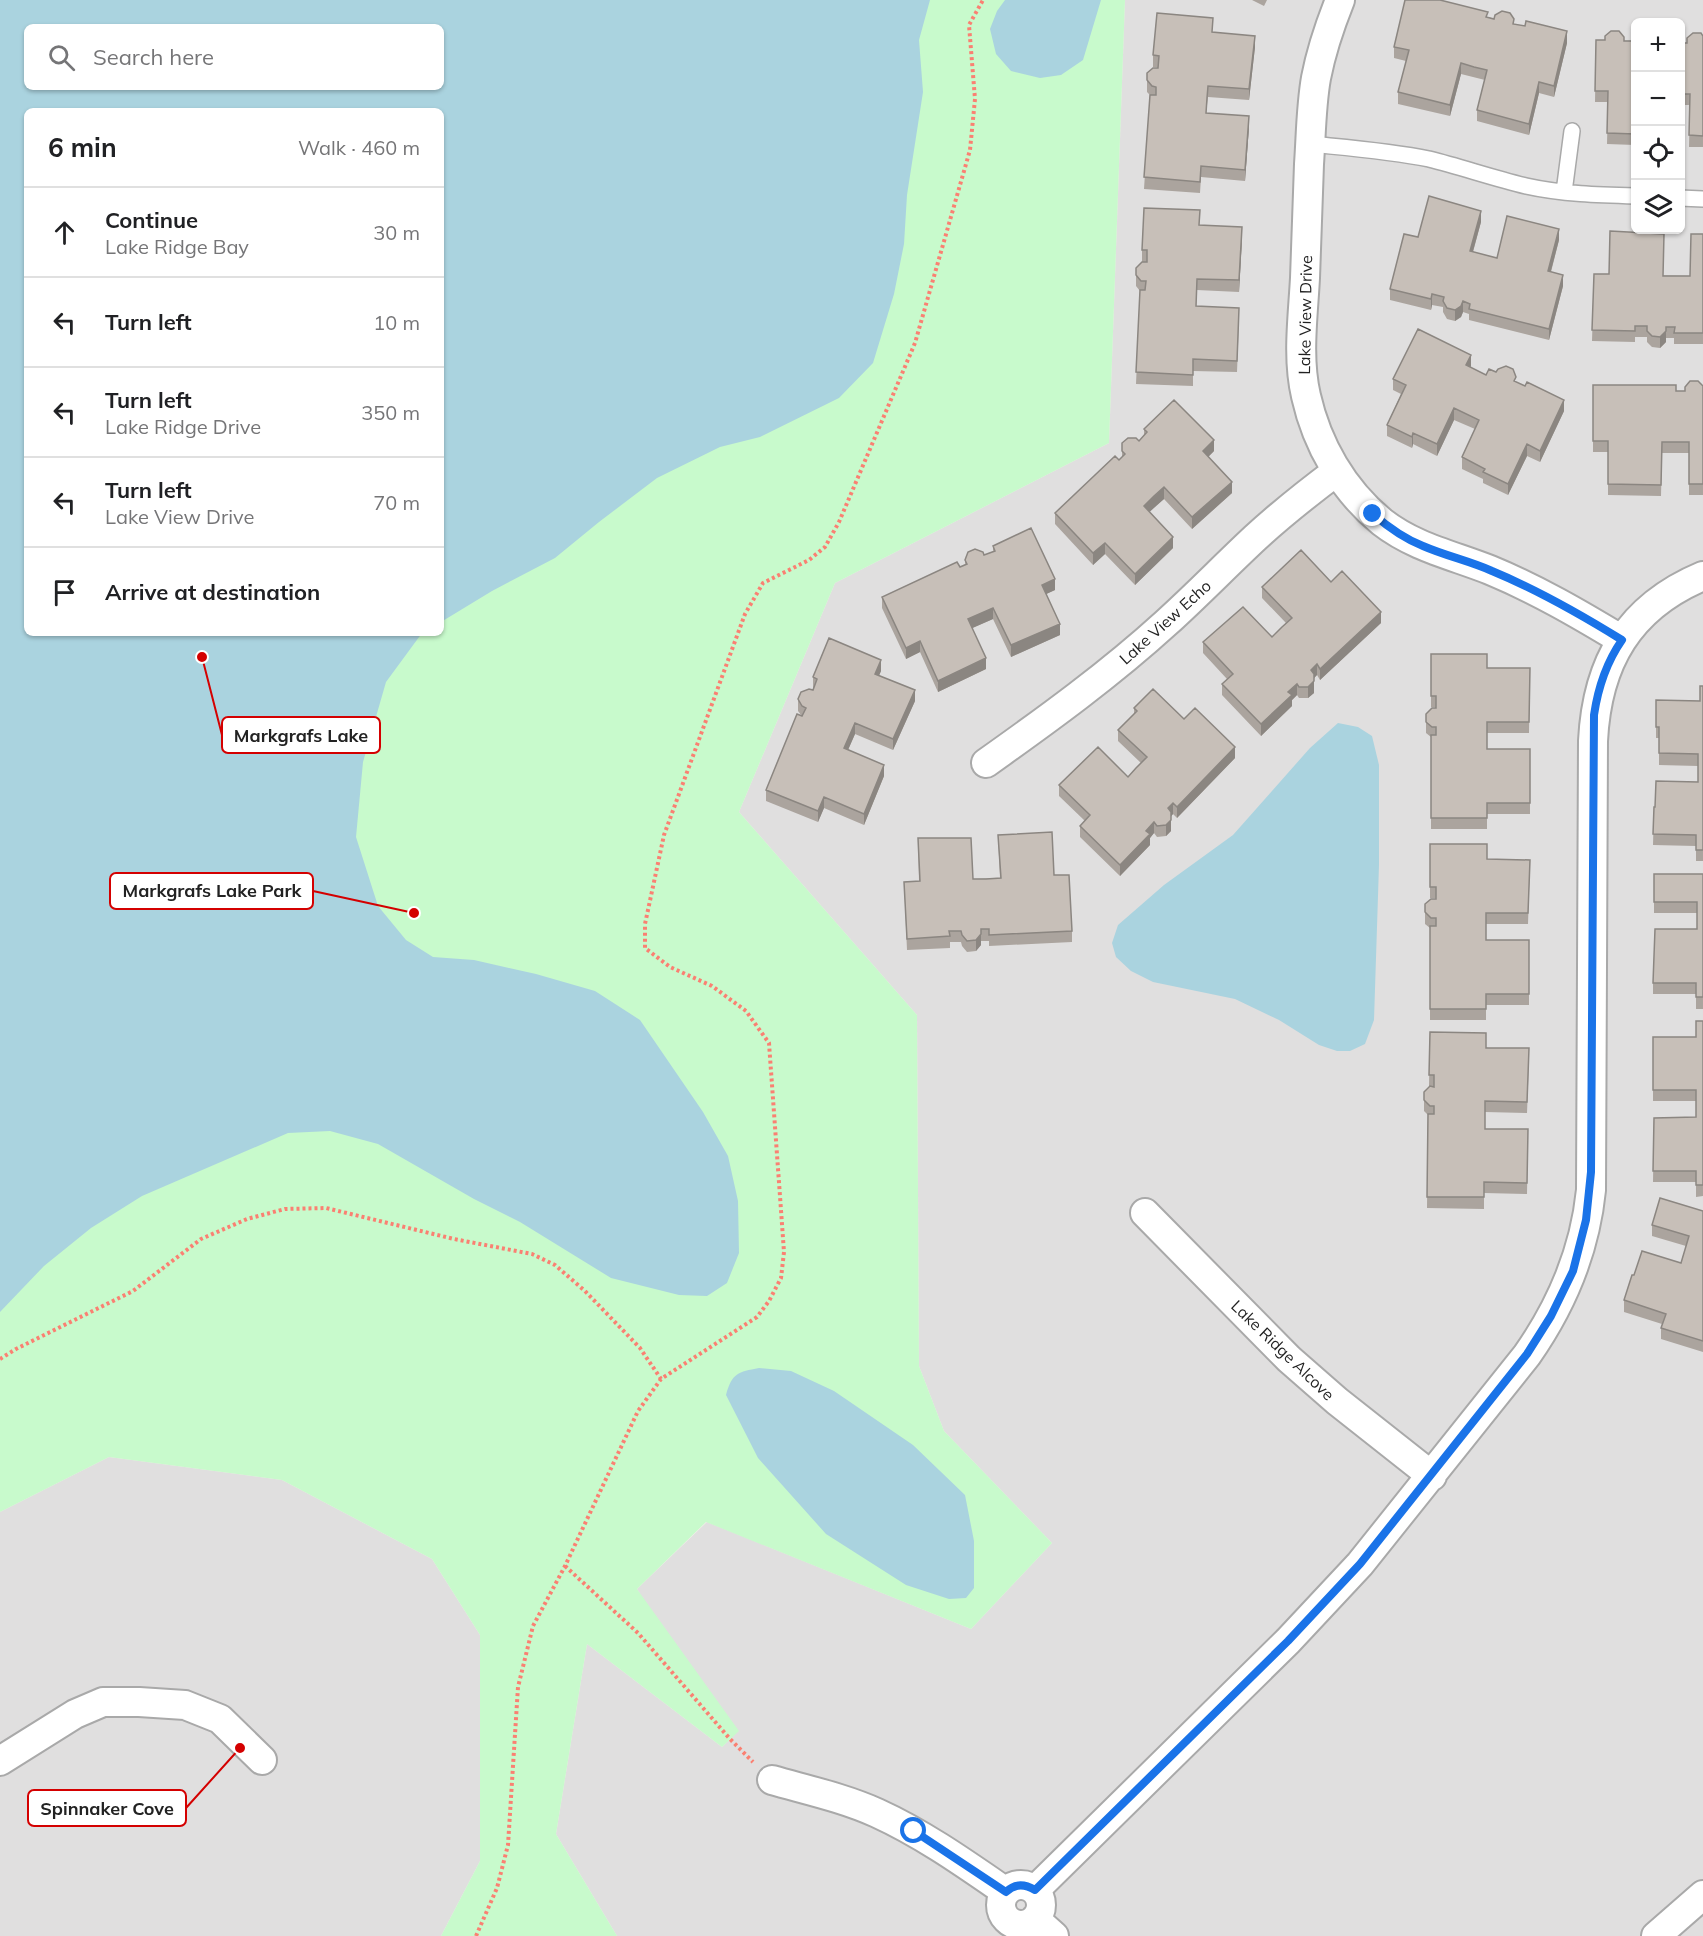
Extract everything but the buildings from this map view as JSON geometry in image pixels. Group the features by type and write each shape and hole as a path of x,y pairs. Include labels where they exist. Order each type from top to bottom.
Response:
{"street":[{"name":"Lake View Drive","path":"1340,0 1317,77 1310,144 1302,368 1305,394 1322,445 1354,494 1373,514 1393,530 1413,542 1523,584 1622,640"},
{"name":"Lake View Echo","path":"986,763 1067,705 1132,653 1194,598 1255,538 1337,471"},
{"path":"1035,1890 1288,1641 1360,1564 1432,1476 1540,1335 1570,1279 1589,1206 1591,1172 1594,715 1602,680 1622,640 1637,621 1658,601 1681,586 1703,576"},
{"name":"Lake Ridge Alcove","path":"1145,1213 1289,1359 1337,1401 1432,1476"},
{"path":"0,1761 75,1714 103,1702 185,1705 220,1719 262,1760"},
{"path":"772,1780 875,1812 914,1831 1006,1892"},
{"path":"1016,1885 1035,1890 1041,1900 1041,1907 1024,1928 1002,1911 1001,1904 1006,1892 1016,1885"},
{"path":"1656,1936 1703,1895"}],"lane":[{"path":"1564,192 1572,131"},
{"path":"1310,144 1407,155 1527,186 1564,192 1631,196"},
{"path":"1685,198 1703,199"}],"path":[{"path":"476,1936 497,1888 508,1845 518,1687 533,1626 566,1566 638,1411 661,1378 758,1317 781,1278 784,1251 769,1043 746,1011 712,986 669,967 645,948 645,924 664,835 745,614 763,583 809,560 825,547 839,522 915,343 970,150 975,99 969,25 983,0"},
{"path":"0,1359 16,1348 133,1291 201,1239 247,1219 285,1209 326,1208 454,1239 532,1254 555,1265 585,1291 640,1348 661,1378"},
{"path":"566,1566 638,1633 730,1739 772,1780"}],"shaded area":[{"path":"1125,0 1703,0 1703,1936 617,1936 556,1834 587,1644 722,1747 730,1739 637,1589 707,1522 971,1629 1052,1543 944,1431 919,1366 917,1015 739,812 835,583 1109,443"},
{"path":"109,1457 282,1480 432,1559 480,1635 480,1861 441,1936 0,1936 0,1512"}],"green space":[{"path":"0,0 1125,0 1109,443 835,583 739,812 917,1015 919,1366 944,1431 1052,1543 971,1629 706,1522 637,1589 739,1731 722,1747 587,1644 556,1834 617,1936 441,1936 480,1861 480,1635 432,1559 282,1480 109,1457 0,1512"}],"water":[{"path":"0,0 930,0 919,40 923,92 907,195 904,244 894,294 873,363 839,398 760,437 720,447 657,478 555,558 492,591 444,620 444,108 24,108 24,636 420,636 386,682 363,762 356,837 378,906 406,940 433,957 474,960 536,974 595,991 640,1020 703,1112 728,1156 738,1201 739,1253 727,1283 707,1296 679,1295 611,1278 520,1222 474,1199 378,1144 330,1131 288,1133 142,1196 91,1228 44,1266 0,1312"},
{"path":"1005,0 1101,0 1083,60 1061,75 1040,78 1011,71 996,54 990,29 997,11"},
{"path":"1338,723 1358,727 1372,736 1379,765 1379,865 1374,1020 1365,1044 1350,1051 1337,1051 1319,1045 1279,1020 1235,999 1153,982 1131,971 1116,957 1112,943 1118,925 1164,885 1233,835 1310,748"},
{"path":"759,1368 791,1371 834,1391 913,1445 965,1495 974,1541 974,1588 966,1598 949,1599 906,1585 826,1534 758,1458 726,1395 731,1382 737,1375"}],"place":[{"name":"Markgrafs Lake","path":"202,657"},
{"name":"Markgrafs Lake Park","path":"414,913"},
{"name":"Spinnaker Cove","path":"240,1748"}],"route":[{"path":"914,1831 1006,1892 1016,1885 1035,1890 1288,1641 1360,1564 1527,1354 1551,1316 1573,1271 1586,1220 1591,1172 1594,715 1602,680 1622,640 1523,584 1413,542 1373,514"}]}
